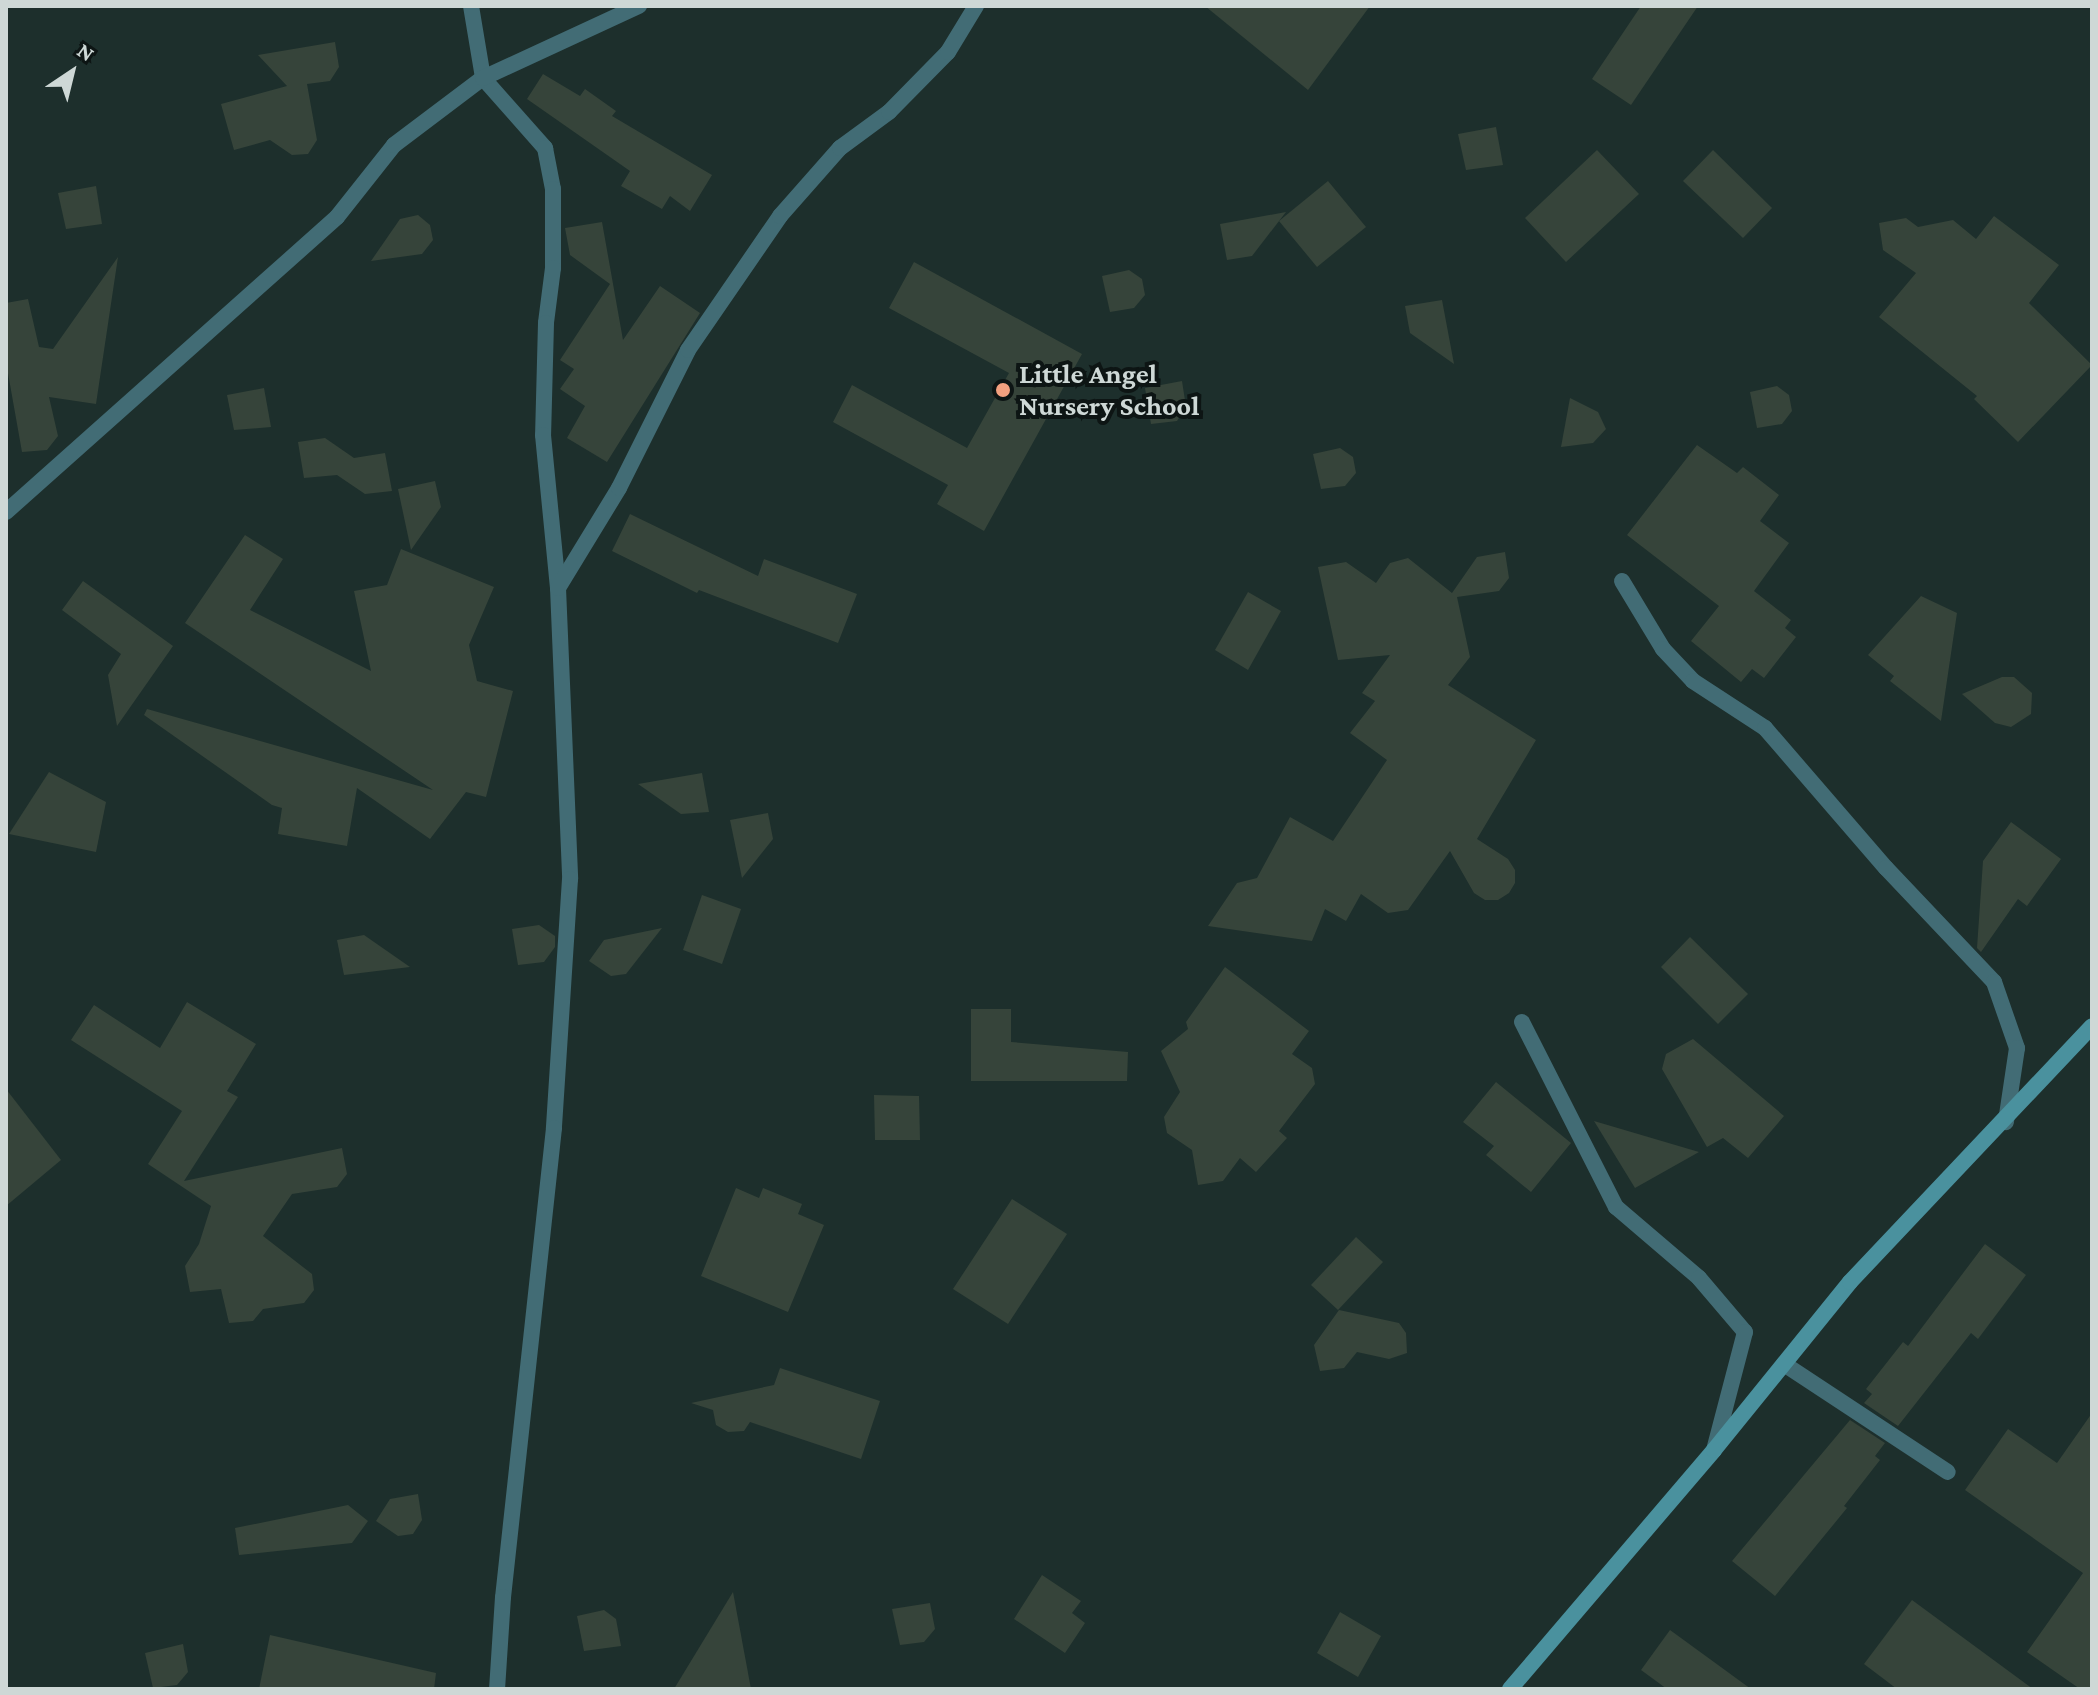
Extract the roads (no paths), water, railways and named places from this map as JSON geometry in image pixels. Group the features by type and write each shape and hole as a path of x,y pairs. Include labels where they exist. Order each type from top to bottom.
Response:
{"street":[{"path":"471,6 483,78 545,148 553,189 553,268 546,323 543,435 558,588 570,879 554,1128 503,1597 497,1689"},
{"path":"6,512 337,217 394,145 483,78 639,6"},
{"path":"558,588 619,488 688,350 780,216 840,148 889,112 948,52 976,6"},
{"path":"1622,581 1663,649 1693,681 1765,728 1886,868 1994,982 2017,1048 2006,1122"},
{"path":"1522,1022 1616,1207 1699,1278 1745,1332 1714,1450"},
{"path":"1510,1689 1714,1450 1850,1282 2006,1122 2092,1026"},
{"path":"1784,1364 1948,1472"}],"place":[{"name":"Little Angel Nursery School","path":"1003,390"}]}
